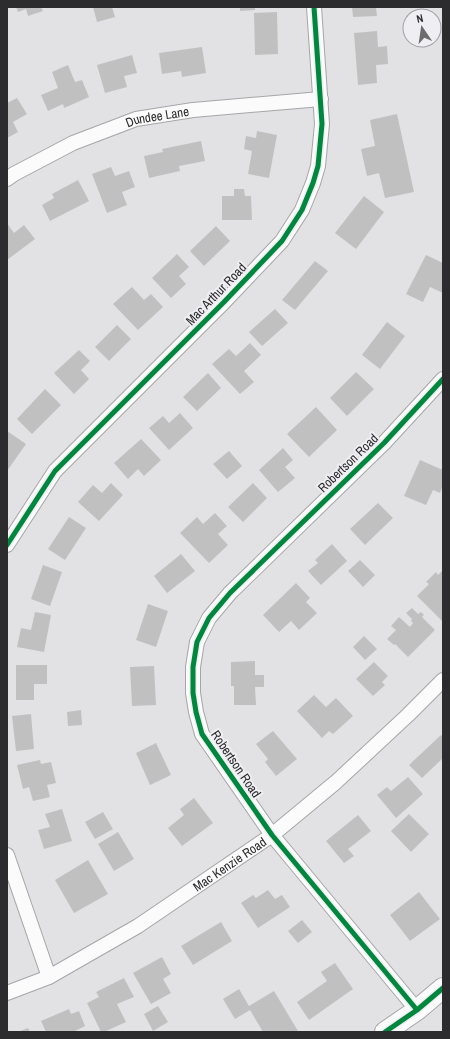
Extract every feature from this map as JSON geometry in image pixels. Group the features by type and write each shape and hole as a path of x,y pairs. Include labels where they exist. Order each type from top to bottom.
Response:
{"main road":[{"path":"384,1032 417,1010 443,988"}],"street":[{"name":"Mac Arthur Road","path":"7,545 55,471 224,302 282,241 302,210 318,166 322,124 314,7"},
{"name":"Dundee Lane","path":"7,180 14,174 73,143 136,119 193,110 321,99"},
{"name":"Robertson Road","path":"417,1010 272,835 202,734 193,693 193,667 197,642 210,618 230,593 384,443 443,380"},
{"name":"Mac Kenzie Road","path":"7,993 49,977 138,926 272,835 336,782 443,680"},
{"path":"7,855 49,977"}],"building":[{"path":"16,7 41,7 43,11 28,16 26,9 18,12"},
{"path":"93,7 112,7 115,17 97,22"},
{"path":"240,7 255,7 255,10 240,11"},
{"path":"352,7 376,7 377,16 353,17"},
{"path":"277,12 278,54 255,55 254,13"},
{"path":"377,31 378,47 387,46 388,64 376,65 377,83 358,85 354,33"},
{"path":"202,47 206,73 182,77 181,71 162,74 159,53"},
{"path":"132,55 137,73 124,76 127,87 105,93 97,65"},
{"path":"68,65 75,82 82,80 89,97 64,108 63,104 48,111 41,95 58,88 52,72"},
{"path":"17,98 27,114 13,122 18,132 7,138 7,103"},
{"path":"397,114 414,192 385,198 379,173 367,176 361,149 375,146 370,120"},
{"path":"257,131 277,135 269,178 248,174 252,151 244,149 246,136 256,138"},
{"path":"201,141 205,161 179,166 180,171 149,178 144,156 163,152 162,149"},
{"path":"111,167 115,176 129,171 135,187 122,192 127,205 107,213 92,174"},
{"path":"78,180 89,201 50,221 42,205 54,198 52,194"},
{"path":"234,189 244,189 245,196 251,196 252,220 222,220 222,196 234,196"},
{"path":"364,196 384,212 356,249 335,233"},
{"path":"7,223 14,233 24,225 35,239 7,260"},
{"path":"216,226 230,241 204,266 190,251"},
{"path":"177,254 189,267 179,276 186,284 171,298 152,278"},
{"path":"426,255 443,263 443,293 430,287 423,302 406,294"},
{"path":"315,261 328,271 295,310 282,300"},
{"path":"132,287 144,300 151,294 163,307 138,330 113,304"},
{"path":"275,309 288,323 262,346 249,332"},
{"path":"387,322 405,336 380,369 362,355"},
{"path":"117,325 131,339 109,361 95,347"},
{"path":"250,343 261,355 244,371 254,382 240,394 212,364 229,349 236,356"},
{"path":"79,350 90,361 81,370 89,379 74,394 54,373"},
{"path":"356,372 374,389 347,416 330,398"},
{"path":"208,373 221,388 197,411 183,397"},
{"path":"45,389 61,405 32,434 17,419"},
{"path":"316,407 337,430 309,457 287,434"},
{"path":"180,413 193,428 169,450 149,428 163,416 169,423"},
{"path":"7,431 26,444 7,471"},
{"path":"141,439 161,460 144,476 138,469 128,479 114,463"},
{"path":"283,448 293,460 285,467 295,478 278,492 259,470"},
{"path":"229,451 242,466 227,479 213,464"},
{"path":"420,460 443,470 443,485 440,493 433,490 426,505 404,496"},
{"path":"111,483 123,495 99,521 78,502 93,485 102,493"},
{"path":"253,483 267,498 243,522 228,507"},
{"path":"378,503 393,518 365,545 350,529"},
{"path":"215,513 227,526 218,534 228,545 209,563 180,533 197,517 203,524"},
{"path":"69,517 86,528 65,560 48,549"},
{"path":"332,544 347,561 321,585 308,571 318,563 315,560"},
{"path":"181,554 195,571 167,593 154,576"},
{"path":"360,560 375,575 363,587 348,571"},
{"path":"43,565 62,572 50,606 31,599"},
{"path":"443,570 443,622 417,596 429,584 426,582 436,572 438,575"},
{"path":"296,583 310,598 306,602 317,613 299,630 291,621 279,632 263,615"},
{"path":"148,604 168,611 156,647 136,640"},
{"path":"412,608 418,614 421,612 424,615 422,617 435,630 408,657 395,644 394,645 387,639 396,630 391,626 399,617 410,627 413,623 411,621 412,619 406,613"},
{"path":"35,612 51,615 44,652 17,647 21,628 31,630"},
{"path":"364,636 377,649 365,660 353,647"},
{"path":"255,661 255,675 264,675 264,687 255,687 256,705 234,705 234,686 231,686 231,662"},
{"path":"374,662 388,676 382,682 385,685 373,696 356,679"},
{"path":"16,665 47,665 47,684 34,684 34,700 16,700"},
{"path":"154,666 156,705 132,706 130,667"},
{"path":"314,695 326,707 336,698 353,716 333,734 329,731 322,738 297,711"},
{"path":"81,710 82,725 68,726 67,712"},
{"path":"31,714 34,749 16,751 12,716"},
{"path":"273,731 297,759 276,776 265,762 268,759 256,744"},
{"path":"441,735 443,737 443,758 422,778 409,765"},
{"path":"156,743 171,775 150,785 136,753"},
{"path":"40,760 41,764 51,762 56,783 47,785 50,797 33,801 29,787 23,789 17,765"},
{"path":"408,777 423,794 396,818 377,795 387,787 391,791"},
{"path":"194,798 213,823 182,846 168,828 184,815 180,809"},
{"path":"62,809 72,841 44,849 38,830 50,827 45,814"},
{"path":"103,812 113,829 95,839 85,822"},
{"path":"409,814 429,834 411,852 391,831"},
{"path":"358,815 371,831 348,849 354,856 344,863 326,841"},
{"path":"118,832 134,859 114,871 98,844"},
{"path":"88,860 108,894 74,913 55,880"},
{"path":"268,890 275,899 282,895 290,907 258,928 241,903 253,895 256,898"},
{"path":"419,892 440,919 410,941 390,915"},
{"path":"302,920 312,932 298,943 288,931"},
{"path":"221,922 232,941 193,965 181,946"},
{"path":"162,957 171,974 163,979 171,993 151,1004 133,973"},
{"path":"335,963 353,989 309,1020 297,1002 327,981 321,972"},
{"path":"124,978 134,997 117,1004 126,1022 101,1032 87,1003 99,997 96,992"},
{"path":"239,989 249,1006 274,991 298,1031 263,1032 250,1010 235,1019 223,999"},
{"path":"158,1006 168,1022 153,1031 144,1014"},
{"path":"69,1009 71,1014 79,1011 85,1026 73,1032 46,1032 41,1021"},
{"path":"28,1028 30,1032 18,1032"}],"cycle path":[{"path":"7,545 55,471 224,302 282,241 302,210 318,166 322,124 314,7"},
{"path":"417,1010 272,835 202,734 193,693 193,667 197,642 209,618 230,593 384,443 443,379"},
{"path":"385,1032 417,1010 443,988"}]}
